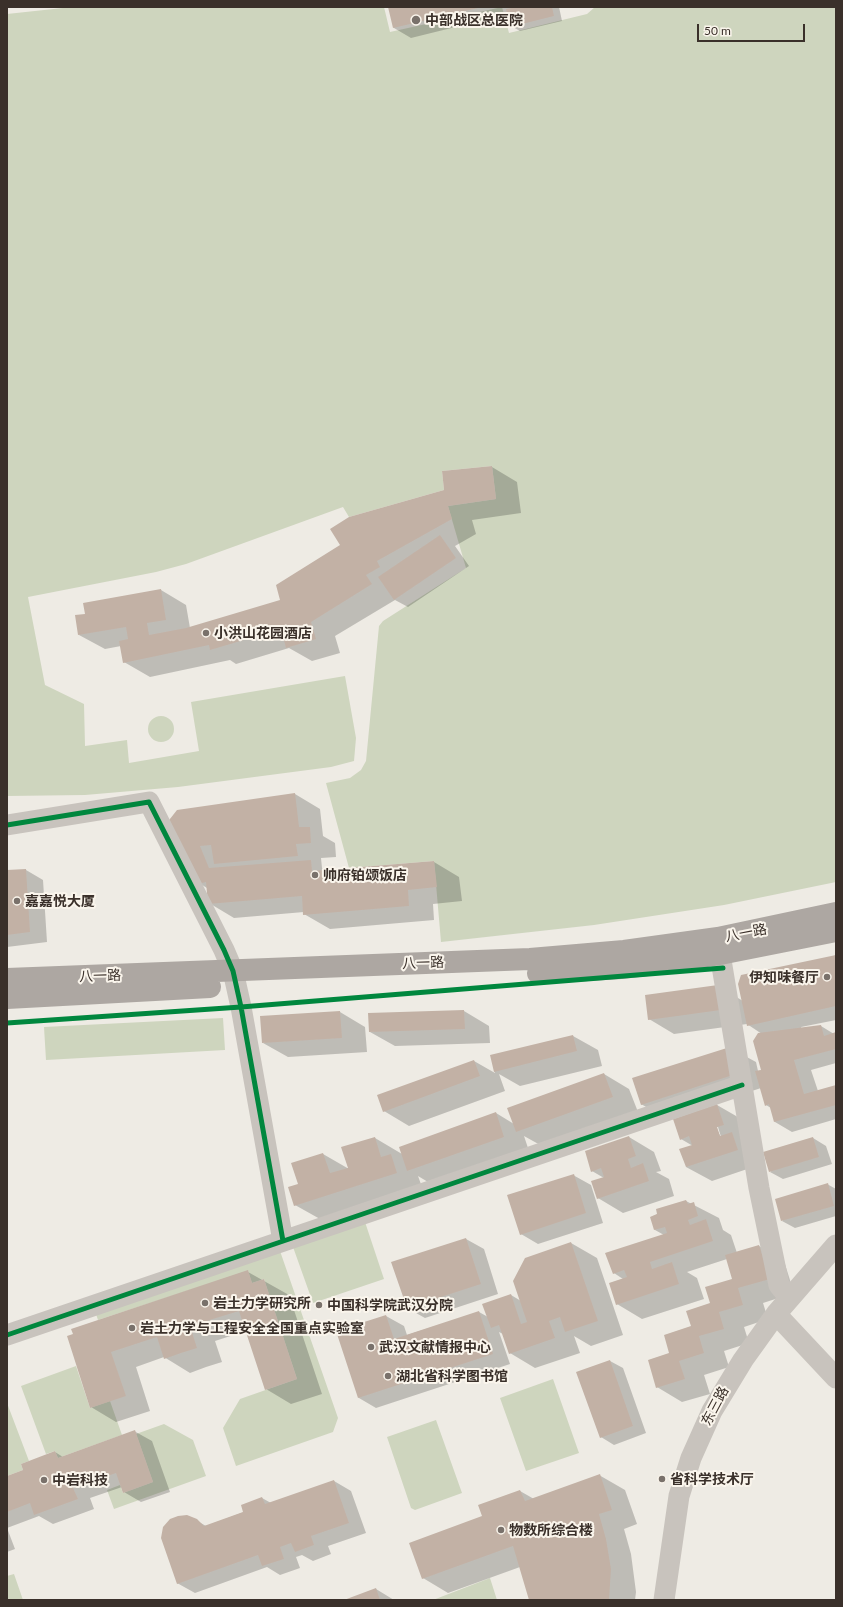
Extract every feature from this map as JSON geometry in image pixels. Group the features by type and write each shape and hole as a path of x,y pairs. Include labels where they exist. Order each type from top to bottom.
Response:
{"main road":[{"name":"八一路","path":"7,998 235,978 616,952 746,934 836,913"},
{"name":"八一路","path":"7,979 235,978 621,968 720,954 836,931"}],"street":[{"path":"7,825 149,802 224,950 235,978 283,1241"},
{"path":"720,954 758,1182 779,1285 789,1297"},
{"path":"7,1335 742,1084"},
{"name":"东三路","path":"664,1600 679,1496 691,1458 712,1411 727,1384 776,1314 789,1297 836,1245"},
{"path":"776,1314 836,1378"}],"green space":[{"path":"72,7 384,7 390,32 502,7 509,33 587,14 595,7 836,7 836,882 724,905 594,925 441,942 434,861 349,868 326,783 350,778 361,770 366,761 379,626 383,621 466,568 448,506 496,499 492,466 442,471 444,490 349,517 343,507 186,564 156,572 28,597 45,685 84,704 85,746 127,740 129,763 199,751 191,702 345,676 356,738 354,761 331,767 178,787 85,795 7,796 7,14"},
{"path":"161,716 170,720 174,729 170,738 161,742 152,738 148,729 152,720"},
{"path":"223,1018 225,1050 46,1060 44,1027"},
{"path":"365,1222 384,1279 313,1303 293,1247"},
{"path":"280,1251 338,1418 333,1432 236,1466 223,1428 240,1399 297,1379 264,1279 252,1283 248,1271 98,1320 96,1314"},
{"path":"76,1366 90,1408 110,1401 122,1435 58,1458 55,1451 46,1454 21,1386"},
{"path":"553,1379 579,1453 526,1471 500,1398"},
{"path":"7,1403 29,1461 21,1464 23,1470 7,1476"},
{"path":"436,1420 462,1493 415,1510 411,1508 387,1437"},
{"path":"164,1424 193,1440 206,1476 114,1509 107,1490 120,1485 123,1493 153,1482 136,1434"},
{"path":"14,1574 23,1600 7,1600 7,1576"},
{"path":"490,1578 497,1600 433,1600"}],"building":[{"name":"中部战区总医院","path":"388,7 478,7 478,8 393,28"},
{"path":"517,7 552,7 554,16 510,27 506,9"},
{"path":"492,466 496,499 448,506 452,519 377,561 380,567 366,575 372,584 311,622 316,639 286,648 281,629 210,650 209,645 123,663 119,641 128,639 126,627 78,635 75,615 85,614 83,603 161,589 166,620 147,623 149,635 186,628 280,600 276,585 340,545 330,529 349,517 444,490 442,471"},
{"path":"440,535 456,558 394,600 378,577"},
{"path":"295,793 299,827 310,827 311,843 296,844 298,856 214,864 211,845 200,846 209,868 311,860 312,871 434,861 437,887 408,890 409,906 303,915 302,896 208,904 206,882 198,884 166,824 177,810"},
{"name":"嘉嘉悦大厦","path":"26,869 30,932 7,935 7,870"},
{"path":"836,955 836,1006 747,1026 738,984 741,975"},
{"path":"718,985 721,1010 648,1020 645,995"},
{"path":"464,1010 465,1029 369,1032 368,1013"},
{"path":"340,1011 342,1038 262,1043 260,1016"},
{"path":"821,1025 824,1036 836,1032 836,1049 794,1060 804,1094 836,1085 836,1105 774,1122 769,1104 765,1106 755,1071 761,1070 753,1041 758,1033"},
{"path":"573,1035 577,1051 494,1072 490,1055"},
{"path":"730,1047 739,1073 641,1105 632,1078"},
{"path":"474,1060 480,1076 383,1112 377,1095"},
{"path":"604,1073 613,1097 516,1132 507,1108"},
{"path":"717,1104 724,1125 717,1127 720,1136 732,1132 738,1150 686,1167 679,1149 692,1145 689,1136 680,1140 673,1119"},
{"path":"496,1112 504,1137 407,1171 399,1147"},
{"path":"629,1136 636,1156 628,1159 631,1168 643,1163 649,1181 597,1199 591,1181 604,1177 601,1168 591,1172 585,1151"},
{"path":"375,1137 381,1157 391,1154 397,1173 294,1206 288,1187 298,1184 291,1163 323,1153 330,1173 348,1168 341,1147"},
{"path":"813,1137 819,1157 769,1172 763,1152"},
{"path":"574,1174 586,1213 520,1235 507,1195"},
{"path":"828,1183 834,1206 781,1221 775,1199"},
{"path":"686,1200 688,1204 694,1202 698,1216 688,1220 690,1225 706,1219 713,1241 650,1262 652,1269 672,1262 679,1284 616,1305 609,1283 627,1277 624,1270 613,1274 605,1253 667,1233 665,1227 654,1230 650,1217 657,1214 656,1209"},
{"path":"466,1238 481,1284 407,1308 391,1262"},
{"path":"571,1242 598,1321 565,1332 560,1317 549,1321 555,1338 509,1354 499,1325 491,1328 482,1304 511,1294 521,1324 527,1322 513,1281 525,1258"},
{"path":"759,1245 770,1279 738,1288 743,1305 719,1312 724,1329 699,1336 704,1353 679,1361 685,1379 656,1388 648,1360 669,1353 664,1335 691,1326 686,1311 710,1303 705,1287 732,1279 725,1255"},
{"path":"248,1270 252,1283 264,1279 297,1379 265,1390 239,1311 190,1326 197,1348 164,1359 157,1337 111,1352 126,1396 90,1408 67,1336 73,1334 71,1329"},
{"name":"湖北省科学图书馆","path":"479,1311 493,1354 358,1398 336,1331 386,1315 394,1339"},
{"path":"610,1360 633,1426 600,1438 576,1372"},
{"path":"135,1430 153,1482 123,1493 116,1473 73,1488 78,1499 34,1515 30,1503 7,1512 7,1476 23,1470 21,1464 55,1451 58,1458"},
{"path":"600,1474 612,1510 599,1514 606,1539 611,1569 609,1600 529,1600 513,1546 422,1579 409,1543 482,1516 478,1505 520,1490 525,1501"},
{"path":"334,1480 349,1523 311,1536 314,1545 295,1552 291,1543 280,1547 284,1559 262,1566 258,1555 177,1584 161,1538 163,1527 170,1519 187,1515 197,1519 204,1526 243,1512 241,1505 262,1497 265,1504"},
{"path":"376,1588 380,1600 344,1600"}],"cycle path":[{"path":"7,825 149,802 224,950 233,971 241,1007 283,1241"},
{"path":"7,1023 241,1007 723,968"},
{"path":"7,1335 742,1085"}],"place":[{"name":"中部战区总医院","path":"416,20"},
{"name":"小洪山花园酒店","path":"206,633"},
{"name":"帅府铂颂饭店","path":"315,875"},
{"name":"嘉嘉悦大厦","path":"17,901"},
{"name":"伊知味餐厅","path":"827,977"},
{"name":"岩土力学研究所","path":"205,1303"},
{"name":"中国科学院武汉分院","path":"319,1305"},
{"name":"岩土力学与工程安全全国重点实验室","path":"132,1328"},
{"name":"武汉文献情报中心","path":"371,1347"},
{"name":"湖北省科学图书馆","path":"388,1376"},
{"name":"省科学技术厅","path":"662,1479"},
{"name":"中岩科技","path":"44,1480"},
{"name":"物数所综合楼","path":"501,1530"}]}
